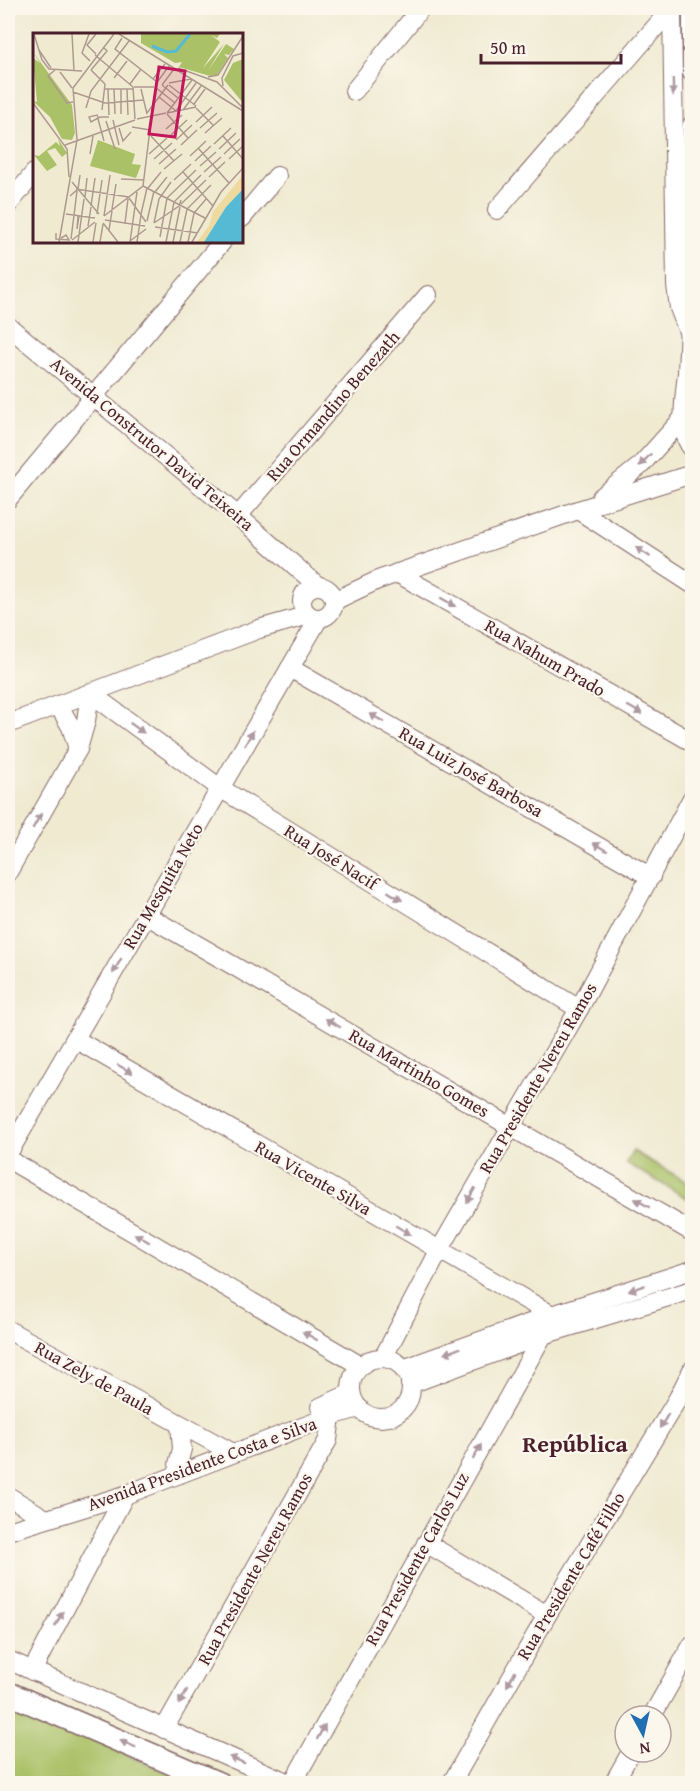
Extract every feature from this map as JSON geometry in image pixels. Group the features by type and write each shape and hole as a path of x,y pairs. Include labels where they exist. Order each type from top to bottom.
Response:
{"main road":[{"path":"8,1693 220,1784"}],"street":[{"path":"354,91 421,8"},
{"path":"497,210 672,8"},
{"path":"672,8 676,285 681,314 689,334"},
{"path":"692,8 693,73"},
{"path":"693,125 692,296 684,417 686,438 693,448"},
{"path":"8,205 33,174"},
{"path":"243,217 276,176"},
{"path":"8,499 221,243"},
{"name":"Rua Ormandino Benezath","path":"238,516 428,295"},
{"name":"Avenida Construtor David Teixeira","path":"8,326 295,564 317,601"},
{"path":"578,510 625,479 657,448 684,417"},
{"path":"8,724 259,628 317,601 578,510 693,474"},
{"path":"578,510 693,584"},
{"name":"Rua Nahum Prado","path":"397,573 693,742"},
{"name":"Rua Mesquita Neto","path":"8,1154 290,668 317,601"},
{"name":"Rua Luiz José Barbosa","path":"290,668 651,877"},
{"path":"8,872 78,749 86,722 90,693"},
{"name":"Rua José Nacif","path":"90,693 220,788 579,1009"},
{"path":"59,706 71,727 78,749"},
{"name":"Rua Presidente Nereu Ramos","path":"383,1358 439,1251 579,1009 693,798"},
{"name":"Rua Martinho Gomes","path":"146,915 693,1232"},
{"name":"Rua Vicente Silva","path":"75,1039 552,1316"},
{"path":"8,1159 361,1366"},
{"path":"407,1376 552,1316 693,1270"},
{"path":"407,1376 693,1290"},
{"name":"Rua Zely de Paula","path":"8,1330 227,1451"},
{"name":"Rua Presidente Carlos Luz","path":"292,1784 543,1335"},
{"path":"383,1358 394,1361 407,1376 410,1395 406,1404 398,1412 388,1417 378,1418 367,1415 355,1401 351,1383 354,1374 361,1366 371,1360 383,1358"},
{"name":"Rua Presidente Café Filho","path":"451,1784 547,1615 685,1404 693,1370"},
{"name":"Avenida Presidente Costa e Silva","path":"8,1531 125,1495 227,1451 355,1401"},
{"name":"Rua Presidente Nereu Ramos","path":"165,1729 328,1440 330,1410"},
{"path":"177,1464 183,1449 180,1425"},
{"name":"Avenida Presidente Costa e Silva","path":"46,1519 123,1484 177,1464 227,1451"},
{"path":"32,1671 125,1495"},
{"path":"8,1496 46,1519"},
{"path":"426,1543 547,1615"},
{"path":"659,1704 693,1645"},
{"path":"8,1660 292,1784"},
{"path":"613,1784 624,1764"}],"green space":[{"path":"633,1151 692,1185 692,1201 626,1163"},
{"path":"8,1702 191,1783 8,1782"}],"district":[{"name":"República","path":"575,1444"}]}
